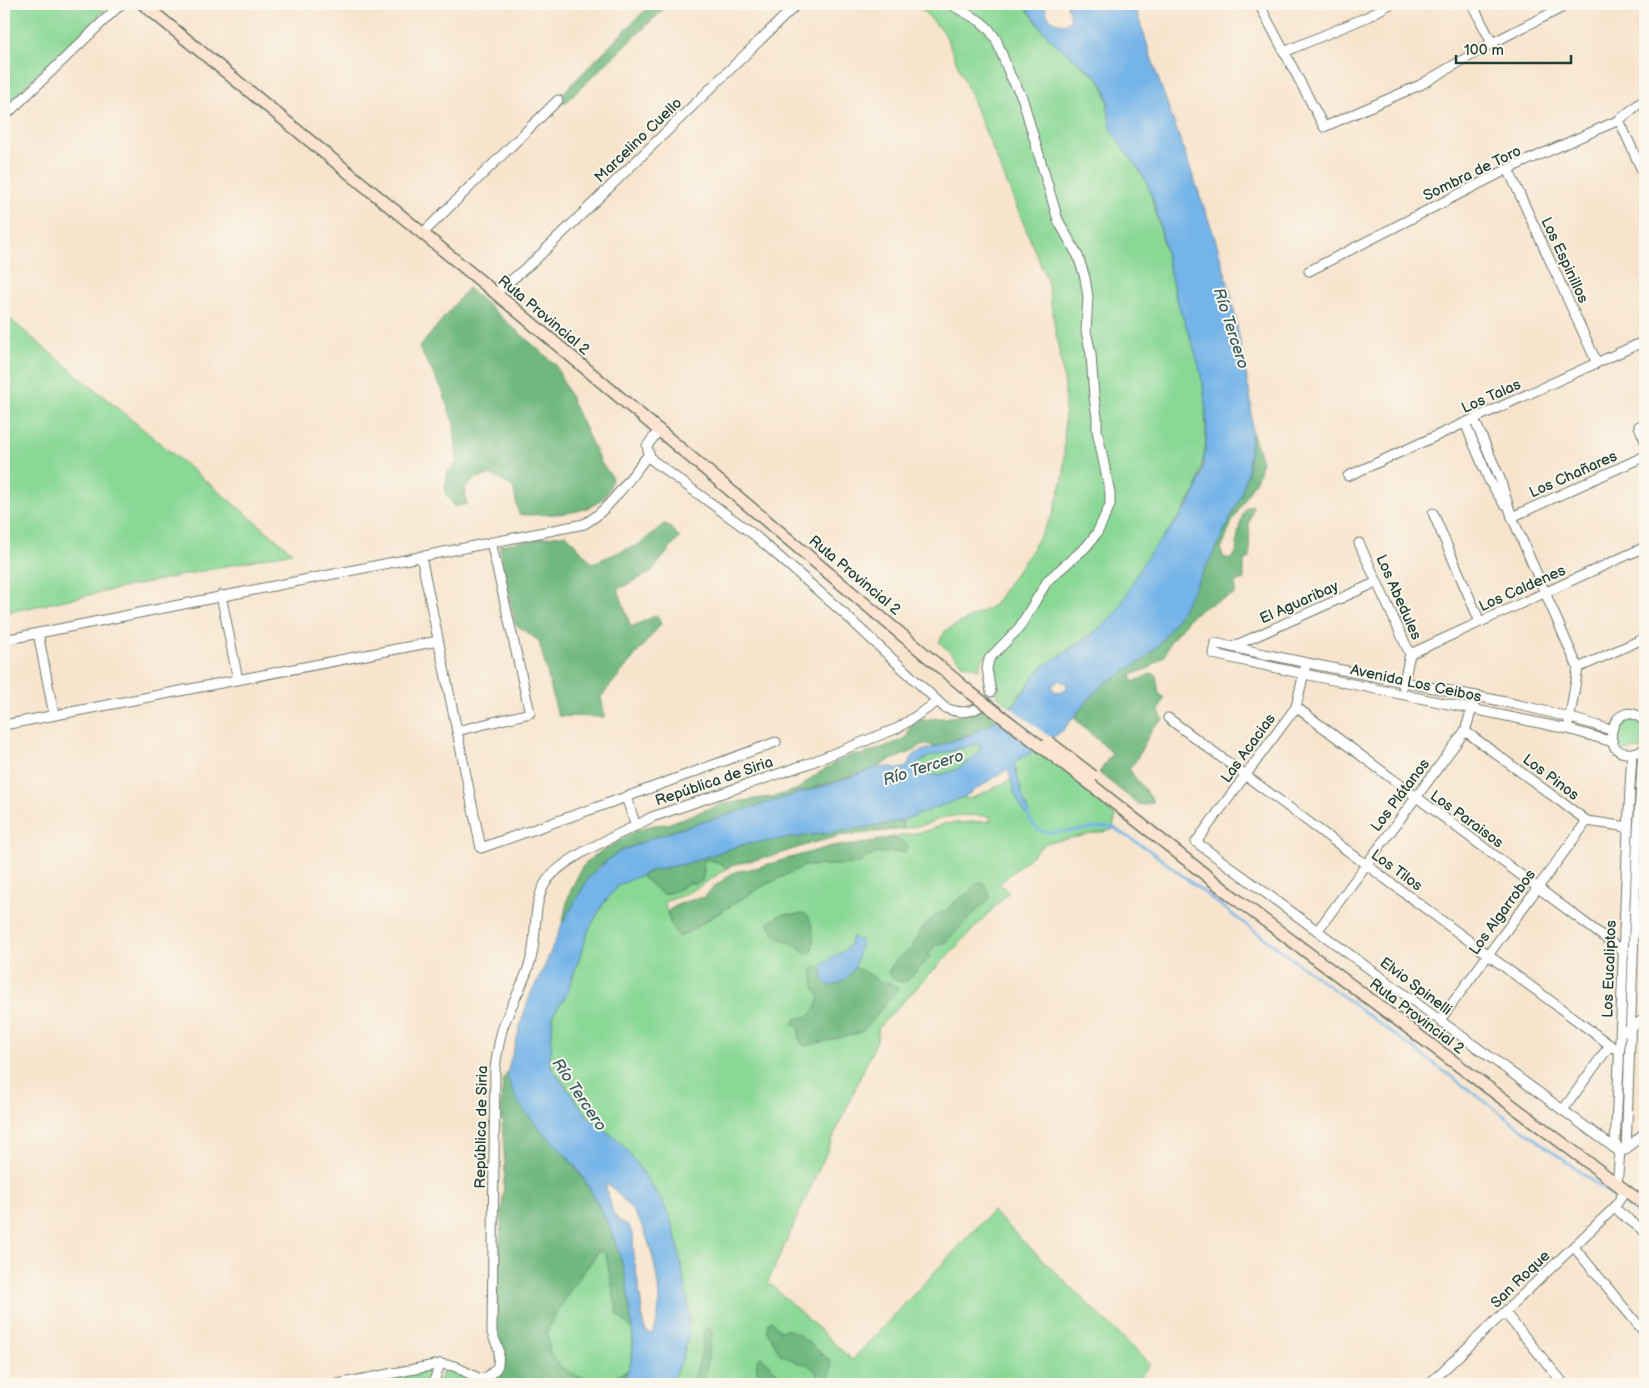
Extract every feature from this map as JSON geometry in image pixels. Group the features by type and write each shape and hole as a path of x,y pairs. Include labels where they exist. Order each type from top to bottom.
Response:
{"main road":[{"name":"Ruta Provincial 2","path":"143,4 496,293 923,653 1091,780 1172,849 1240,902 1645,1204"}],"street":[{"path":"4,117 122,4"},
{"name":"Marcelino Cuello","path":"496,293 535,260 798,4"},
{"path":"950,4 980,21 996,39 1010,76 1022,98 1058,220 1078,256 1086,278 1088,297 1086,331 1091,354 1097,430 1110,493 1110,505 1097,533 1086,547 1048,580 1019,628 989,659 987,669 991,692"},
{"path":"1259,4 1324,127 1420,85 1492,43 1569,4"},
{"path":"1284,52 1390,4"},
{"path":"1472,4 1492,43"},
{"name":"Sombra de Toro","path":"1309,271 1508,169 1619,120 1645,99"},
{"path":"422,234 558,100"},
{"path":"1619,120 1645,177"},
{"name":"Los Espinillos","path":"1508,169 1597,363"},
{"name":"Los Talas","path":"1348,476 1645,341"},
{"path":"1474,419 1498,476 1512,517 1578,668 1568,729"},
{"path":"1465,423 1489,480 1512,517"},
{"path":"1639,426 1645,441"},
{"path":"659,430 647,446 652,460 753,534 839,609 945,708 956,712 971,711 981,706"},
{"path":"4,640 221,595 584,524 604,509 649,454"},
{"name":"Los Chañares","path":"1512,517 1645,456"},
{"path":"1433,513 1480,622"},
{"path":"457,731 530,713 491,542"},
{"name":"Los Abedules","path":"1359,543 1410,654 1402,694"},
{"name":"Los Caldenes","path":"1410,654 1645,547"},
{"path":"421,556 481,848 776,742"},
{"name":"El Aguaribay","path":"1232,647 1377,582"},
{"path":"221,595 238,680"},
{"path":"38,633 54,716"},
{"path":"1578,668 1645,638"},
{"path":"4,725 438,641"},
{"name":"Avenida Los Ceibos","path":"1611,730 1570,716 1215,643 1213,654 1568,729 1613,742 1621,751 1632,753"},
{"name":"Las Acacias","path":"1196,842 1296,707 1305,663"},
{"name":"Los Plátanos","path":"1318,930 1465,731 1476,696"},
{"name":"República de Siria","path":"440,1364 454,1366 480,1379 486,1378 496,1369 498,1364 499,1350 492,1333 495,1068 503,1027 532,958 537,908 542,891 548,880 558,869 575,858 652,817 807,764 898,728 937,702"},
{"name":"Los Paraisos","path":"1296,707 1415,798 1624,952"},
{"path":"1613,742 1611,730 1616,720 1626,715 1637,716 1645,722"},
{"name":"Los Tilos","path":"1168,718 1620,1052 1630,1056"},
{"name":"Los Pinos","path":"1465,731 1586,821 1628,827"},
{"path":"1632,753 1644,747"},
{"name":"Los Eucaliptos","path":"1621,1187 1641,850 1644,747"},
{"name":"Los Eucaliptos","path":"1623,1151 1615,1142 1632,753"},
{"path":"626,797 636,826"},
{"name":"Los Algarrobos","path":"1440,1020 1586,821"},
{"name":"Elvio Spinelli","path":"1196,842 1563,1110 1623,1151"},
{"path":"1627,849 1641,850"},
{"path":"1620,1036 1645,1018"},
{"path":"1563,1110 1610,1044"},
{"path":"1623,1151 1645,1132"},
{"name":"San Roque","path":"1434,1383 1614,1208 1621,1187"},
{"path":"1614,1208 1645,1232"},
{"path":"1574,1247 1645,1333"},
{"path":"1505,1312 1564,1384"},
{"path":"338,1384 440,1364"},
{"path":"433,1384 440,1364"}],"green space":[{"path":"4,4 111,4 4,107"},
{"path":"651,4 669,4 564,104 560,102 560,96"},
{"path":"917,4 1023,4 1043,31 1097,77 1103,86 1107,99 1112,130 1148,184 1175,295 1195,350 1202,376 1205,402 1205,451 1196,490 1183,511 1143,564 1117,611 1106,624 1040,669 1011,707 996,694 994,649 981,661 979,669 963,664 939,642 945,631 994,605 1031,551 1053,514 1064,475 1065,386 1047,280 945,34"},
{"path":"468,288 555,364 601,463 612,477 608,491 600,501 589,507 561,514 519,515 513,487 491,475 476,478 465,489 467,504 454,507 445,493 447,473 457,463 454,425 442,389 419,348"},
{"path":"4,314 30,336 292,552 4,613"},
{"path":"1252,432 1262,461 1258,476 1232,522 1221,550 1223,557 1231,559 1236,553 1243,514 1247,507 1253,505 1249,525 1250,558 1244,561 1244,579 1234,583 1236,587 1235,594 1206,606 1191,616 1170,642 1164,656 1150,668 1131,675 1133,682 1152,673 1156,675 1159,694 1164,698 1159,711 1163,720 1153,727 1135,762 1129,768 1153,802 1145,805 1138,804 1099,773 1112,753 1074,718 1102,685 1145,659 1160,643 1217,547 1241,495 1247,475"},
{"path":"665,523 680,537 650,573 618,589 631,627 657,615 661,624 601,697 605,717 558,716 539,641 515,624 499,545 566,534 592,563 640,544"},
{"path":"983,708 998,720 985,728 935,747 928,744 919,746 916,750 876,768 657,836 621,851 599,866 590,876 562,924 569,894 582,867 591,858 626,836 640,829 667,824 721,804 777,796 798,789 811,778 837,762 852,755 862,755 900,741 907,737 910,726 921,720 970,715"},
{"path":"1626,715 1645,722 1645,746 1643,749 1621,751 1611,730"},
{"path":"978,744 981,746 971,760 952,771 932,775 924,774 917,769 917,764 928,757"},
{"path":"1037,750 1085,786 1083,789 1116,816 1112,830 1046,843 999,884 1009,892 879,1027 877,1040 768,1282 852,1360 992,1211 1150,1364 1135,1384 671,1384 682,1360 689,1308 677,1241 670,1218 661,1200 626,1149 590,1119 550,1065 553,1014 567,994 588,931 603,904 619,885 640,875 662,894 680,889 704,872 703,862 707,859 720,863 727,868 689,892 664,902 671,925 680,937 763,886 804,866 857,864 876,853 905,852 902,841 888,838 927,831 943,824 991,821 990,816 961,815 945,817 926,824 903,829 903,820 964,797 968,799 975,797 1011,780 1017,773 1014,764"},
{"path":"903,820 903,829 839,836 727,868 720,863 707,859 703,862 704,872 702,881 694,884 689,882 683,887 662,894 640,875 652,870 685,864 741,845 881,825"},
{"path":"888,838 902,841 908,846 905,852 876,853 857,864 804,866 763,886 679,937 671,925 667,912 690,900 705,897 712,888 734,872 755,868 832,846 856,845"},
{"path":"981,883 988,890 989,899 946,942 940,945 936,944 931,952 928,953 930,957 907,981 899,981 892,977 888,972 895,961 911,949 922,929 929,921 944,912 960,897 966,895 975,885"},
{"path":"783,914 806,914 809,917 813,937 812,952 806,954 796,945 776,937 769,924 770,921"},
{"path":"851,965 871,975 880,983 891,982 898,989 862,1032 806,1046 803,1045 799,1039 800,1028 793,1025 796,1018 806,1017 815,1010 820,997 815,990 812,970 820,966 825,972"},
{"path":"507,1073 511,1086 524,1110 571,1162 595,1198 619,1251 628,1289 632,1329 618,1315 606,1255 599,1250 569,1292 547,1331 550,1354 561,1367 576,1376 594,1380 608,1380 629,1370 622,1384 485,1384 500,1369 494,1334 505,1166 501,1106 503,1079"},
{"path":"600,1250 606,1255 618,1315 632,1329 633,1349 629,1370 608,1380 594,1380 576,1376 561,1367 550,1354 547,1331 569,1292"},
{"path":"772,1320 780,1331 787,1329 798,1334 830,1361 831,1374 826,1381 823,1383 818,1380 815,1370 807,1364 799,1363 780,1354 767,1330 768,1322"},
{"path":"705,1329 710,1329 712,1333 705,1377 703,1384 691,1384 700,1358"},
{"path":"761,1356 781,1376 778,1380 773,1380 765,1373 758,1374 756,1365"},
{"path":"444,1369 455,1370 479,1384 437,1384"},
{"path":"431,1371 432,1375 429,1384 355,1384"}],"water":[{"name":"Río Tercero","path":"1023,4 1046,4 1048,17 1055,22 1063,24 1071,19 1066,4 1133,4 1135,7 1158,78 1215,238 1231,294 1251,401 1252,432 1247,475 1241,495 1217,547 1176,620 1160,643 1145,659 1102,685 1063,730 1037,750 1014,764 1029,813 1025,814 1015,794 1008,769 964,797 906,819 881,825 741,845 685,864 652,870 619,885 603,904 588,931 567,994 553,1014 550,1065 590,1119 626,1149 661,1200 670,1218 677,1241 689,1308 689,1331 682,1360 671,1384 622,1384 632,1358 633,1339 626,1277 614,1239 602,1210 587,1184 571,1161 533,1121 516,1099 507,1073 531,993 544,968 562,924 590,876 621,851 657,836 837,782 876,768 891,767 899,769 907,767 913,756 918,752 968,735 992,723 1020,698 1040,669 1089,637 1112,617 1144,561 1187,508 1197,488 1205,454 1205,400 1199,366 1175,293 1153,199 1145,178 1120,145 1112,130 1107,95 1103,84 1094,74 1050,39","holes":["1059,680 1067,684 1066,690 1060,693 1054,691 1052,686","978,744 981,746 971,760 952,771 942,774 924,774 917,769 917,764 928,757","606,1184 611,1186 632,1210 644,1230 649,1243 659,1293 657,1323 652,1334 646,1331 643,1324 634,1259 633,1234 628,1225 618,1220 613,1213"]},
{"path":"854,937 860,940 862,945 859,946 855,966 843,981 830,986 822,975 823,962 827,962 846,949 851,942 851,938"}],"pier":[{"path":"1009,706 1054,740 1039,752 996,718"}],"waterway":[{"path":"1026,810 1034,826 1040,831 1050,833 1107,827 1115,828"},
{"path":"1114,828 1152,852 1237,918 1645,1220"}]}
